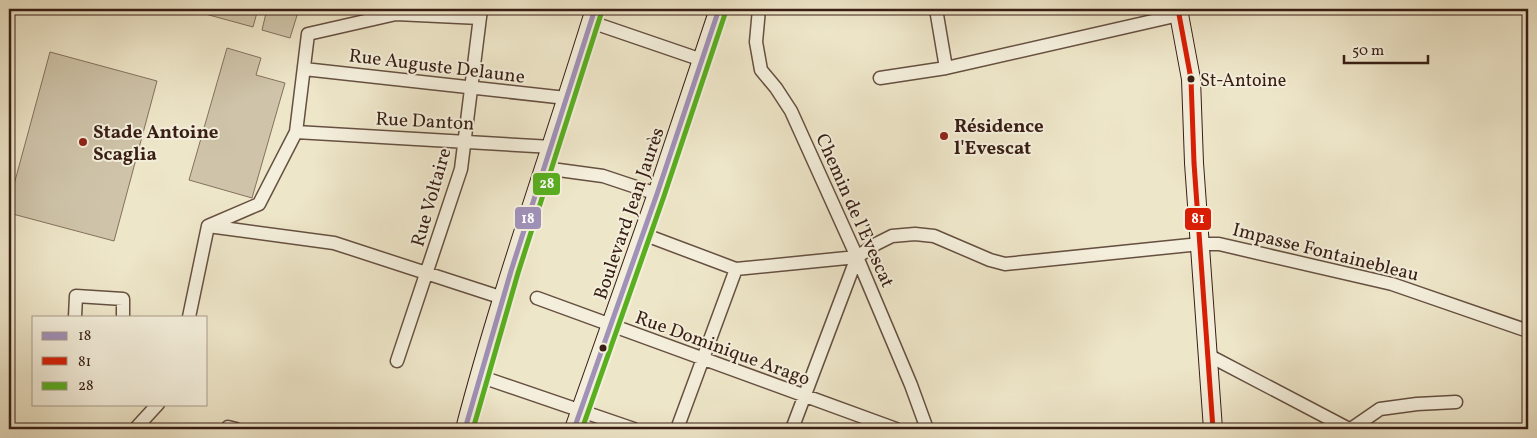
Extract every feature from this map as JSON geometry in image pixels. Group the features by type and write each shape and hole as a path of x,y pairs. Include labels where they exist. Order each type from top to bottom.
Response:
{"main road":[{"name":"Boulevard Jean Jaurès","path":"574,429 657,194 719,9"},
{"path":"1178,12 1190,79 1206,354 1213,429"},
{"path":"465,429 503,298 593,16"}],"street":[{"name":"Chemin de l'Evescat","path":"759,9 756,42 761,70 791,111 857,257 911,385 927,429"},
{"path":"936,9 946,68"},
{"path":"208,226 259,204 296,132 308,34 396,12 480,13"},
{"path":"880,78 946,68 1049,45 1178,12"},
{"name":"Rue Voltaire","path":"397,361 461,169 480,13"},
{"path":"593,16 702,60"},
{"name":"Rue Auguste Delaune","path":"304,69 566,98"},
{"name":"Rue Danton","path":"296,132 552,147"},
{"path":"544,168 604,176 657,194"},
{"path":"208,226 334,243 503,298"},
{"path":"189,316 208,226"},
{"path":"643,234 736,269 857,257 792,429"},
{"name":"Impasse Fontainebleau","path":"857,257 892,236 916,234 934,236 990,260 1005,264 1200,244 1219,244 1392,284 1528,331"},
{"path":"677,429 736,269"},
{"path":"75,316 76,296 123,299 123,316"},
{"name":"Rue Dominique Arago","path":"537,298 896,429"},
{"path":"1206,354 1350,429 1380,410 1417,404 1456,402"},
{"path":"479,376 634,429"},
{"path":"135,429 156,406"}],"shaded area":[{"path":"187,9 258,9 253,27"},
{"path":"267,9 299,9 290,38 262,30"},
{"path":"227,48 261,58 256,75 285,83 252,198 189,180"},
{"name":"Stade Antoine Scaglia","path":"50,52 157,81 114,241 9,213 9,203"}],"transit line":[{"name":"18","path":"465,429 511,271 595,9"},
{"name":"18","path":"574,429 657,194 719,9"},
{"name":"81","path":"1178,9 1191,79 1194,163 1213,429"},
{"name":"28","path":"473,429 518,273 602,11"},
{"name":"28","path":"582,429 664,196 726,11"}],"place":[{"name":"St-Antoine","path":"1191,79"},
{"name":"Résidence l'Evescat","path":"944,136"},
{"name":"Stade Antoine Scaglia","path":"83,142"}]}
